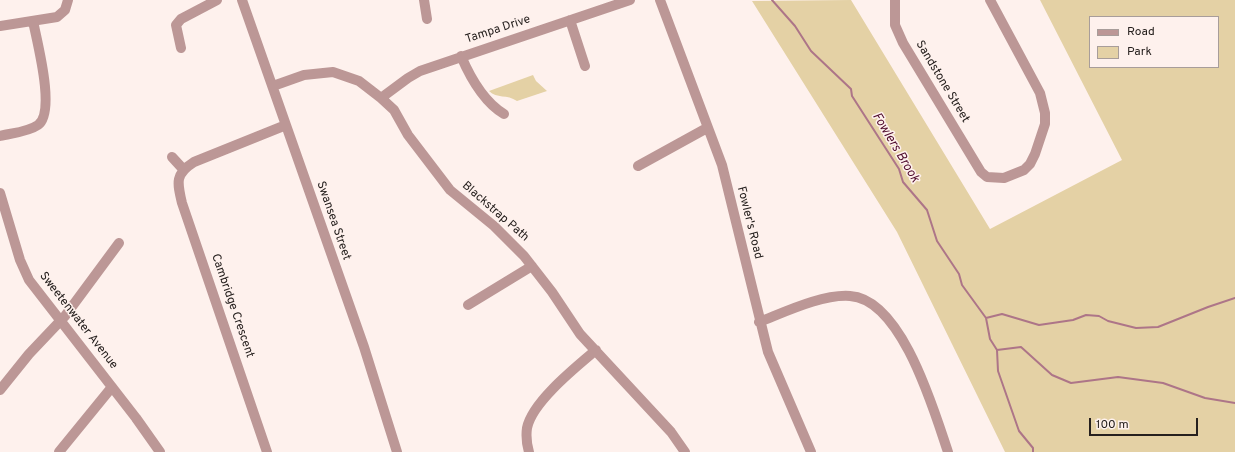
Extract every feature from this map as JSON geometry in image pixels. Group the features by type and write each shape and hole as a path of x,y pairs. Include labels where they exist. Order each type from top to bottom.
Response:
{"street":[{"path":"0,26 53,19 61,15 65,10 68,0"},
{"path":"181,48 176,25 181,19 217,0"},
{"name":"Swansea Street","path":"242,0 364,347 397,452"},
{"path":"424,0 427,20"},
{"name":"Tampa Drive","path":"381,98 412,75 461,56 630,0"},
{"name":"Sandstone Street","path":"895,0 894,16 898,33 981,172 987,177 1004,178 1024,170 1030,164 1045,124 1044,103 990,0"},
{"name":"Fowler's Road","path":"664,1 707,128 722,165 759,322 768,352 811,452"},
{"path":"570,20 585,66"},
{"path":"0,136 35,127 41,122 45,115 45,89 34,21"},
{"path":"461,56 468,73 486,99 504,114"},
{"name":"Blackstrap Path","path":"273,86 304,75 333,72 359,80 381,98 394,110 408,135 450,190 494,226 532,266 552,292 580,334 671,432 686,452"},
{"path":"172,157 182,169 194,162 286,125"},
{"path":"638,166 707,128"},
{"name":"Cambridge Crescent","path":"182,169 179,178 179,189 182,203 267,452"},
{"name":"Sweetenwater Avenue","path":"0,193 26,273 60,322 112,387 160,452"},
{"path":"0,390 29,354 60,322 119,243"},
{"path":"468,305 532,266"},
{"path":"759,322 800,307 836,297 857,296 873,304 891,322 914,362 926,388 948,452"},
{"path":"529,452 527,428 532,415 542,401 596,350"},
{"path":"59,452 112,387"}],"green space":[{"path":"851,0 990,229 1122,160 1040,0 1235,0 1235,452 1005,452 897,232 752,1"},
{"path":"533,75 536,81 547,91 517,101 495,95 489,91"}],"waterway":[{"name":"Fowlers Brook","path":"772,0 795,26 811,51 851,89 852,96 899,169 903,182 927,210 937,241 959,274 962,285 986,318 990,339 997,350 998,371 1019,431 1033,448 1033,452"},
{"path":"986,318 1002,314 1039,325 1073,320 1086,315 1099,316 1108,321 1136,328 1158,327 1235,298"},
{"path":"997,350 1021,347 1052,375 1071,383 1118,377 1163,383 1205,398 1235,403"}]}
